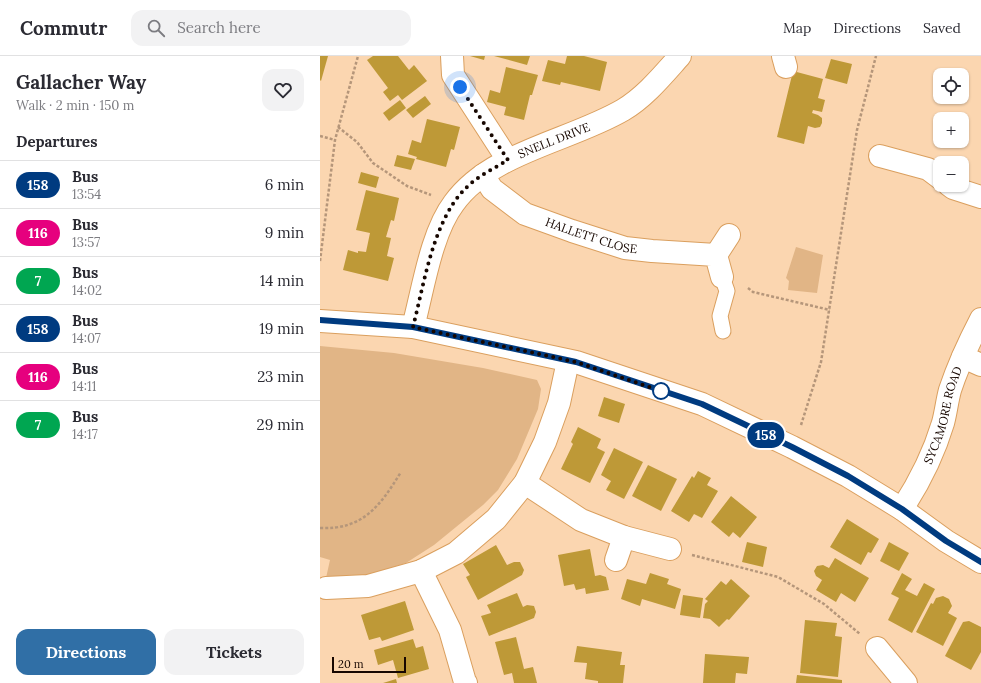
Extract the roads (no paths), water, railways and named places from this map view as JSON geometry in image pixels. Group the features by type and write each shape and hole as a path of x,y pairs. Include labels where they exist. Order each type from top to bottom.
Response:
{"street":[{"path":"452,56 453,75 508,160"},
{"name":"SNELL DRIVE","path":"413,327 434,244 442,223 453,204 465,189 483,175 508,160 589,127 623,110 650,90 680,56"},
{"path":"880,156 928,169 933,173"},
{"name":"HALLETT CLOSE","path":"483,175 492,189 525,214 572,231 625,248 716,255"},
{"path":"965,192 981,197"},
{"path":"722,277 716,255 729,235"},
{"path":"320,320 413,327 568,361 702,404 792,447 848,476 902,509 946,541 981,562"},
{"name":"SYCAMORE ROAD","path":"902,509 912,494 933,450 943,423 950,391 972,361 981,320"},
{"path":"326,588 368,586 421,571 456,553 496,519 525,483 545,442 559,403 568,361"},
{"path":"525,483 581,520 624,538 670,549"},
{"path":"616,560 624,538"},
{"path":"421,571 450,630 465,683"},
{"path":"877,648 906,683"}],"lane":[{"path":"722,277 727,291 720,316 723,331"}]}
